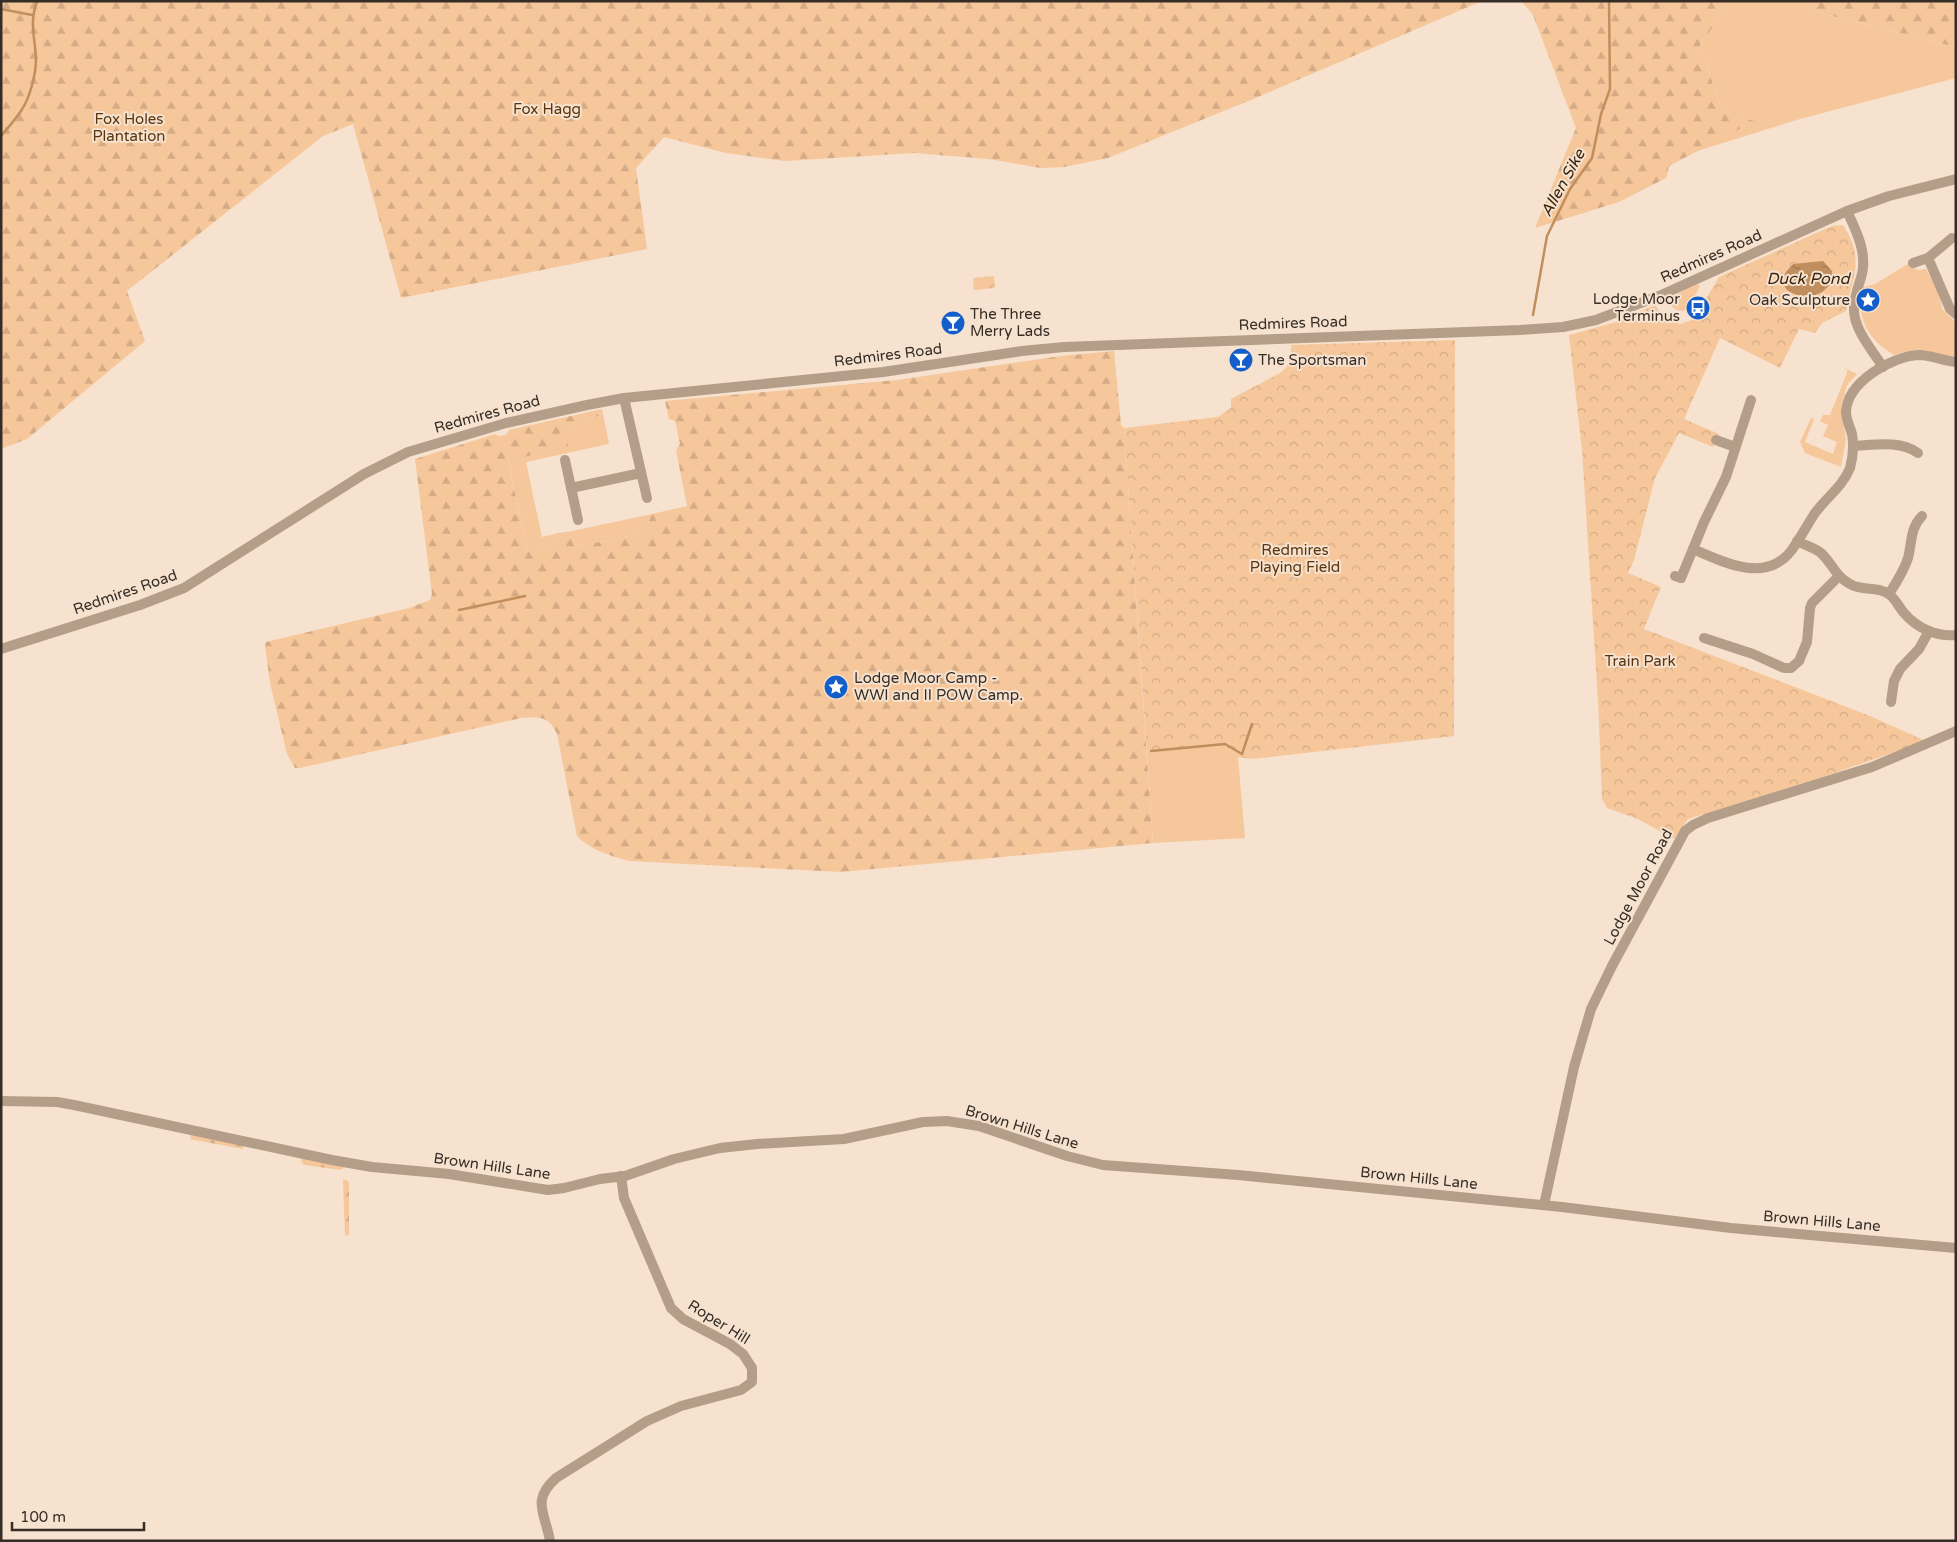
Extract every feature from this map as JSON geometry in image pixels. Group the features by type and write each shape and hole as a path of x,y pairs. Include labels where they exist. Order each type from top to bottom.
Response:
{"street":[{"name":"Redmires Road","path":"1,648 140,605 184,588 364,474 408,452 506,423 624,398 883,372 1064,347 1562,327 1596,320 1659,296 1846,211 1889,196 1956,179"},
{"path":"1846,211 1862,248 1863,260 1854,309 1855,318 1858,327 1883,367"},
{"path":"1913,263 1928,258 1952,238"},
{"path":"1928,258 1950,309 1956,314"},
{"path":"1693,549 1737,567 1750,569 1764,568 1778,562 1790,552 1817,510 1846,478 1853,457 1853,446 1846,412 1854,388 1862,380 1900,359 1926,355 1956,362"},
{"path":"624,398 647,498"},
{"path":"1678,577 1724,482 1750,400"},
{"path":"1716,440 1735,447"},
{"path":"1853,446 1897,446 1908,448 1918,453"},
{"path":"565,460 578,520"},
{"path":"571,488 641,473"},
{"path":"1889,594 1904,568 1914,528 1922,516"},
{"path":"1797,541 1819,552 1838,576 1856,588 1882,590 1889,594 1912,620 1929,631 1937,634 1956,635"},
{"path":"1704,638 1734,647 1784,668 1791,668 1799,661 1807,642 1812,603 1838,576"},
{"path":"1891,702 1894,681 1900,669 1919,649 1929,631"},
{"name":"Lodge Moor Road","path":"1544,1205 1569,1090 1588,1017 1612,966 1679,842 1690,827 1703,820 1872,767 1956,731"},
{"name":"Brown Hills Lane","path":"1,1101 69,1104 332,1160 449,1174 534,1189 558,1190 592,1180 621,1176 674,1159 720,1148 844,1139 923,1122 947,1121 974,1125 1072,1158 1102,1164 1207,1172 1544,1205 1731,1228 1956,1248"},
{"name":"Roper Hill","path":"550,1541 541,1506 543,1493 549,1484 560,1474 647,1421 681,1406 741,1390 752,1381 752,1368 743,1354 730,1344 683,1319 671,1308 624,1198 621,1176"}],"green space":[{"name":"Fox Hagg","path":"1,1 1482,1 1258,97 1108,158 1064,167 1041,168 989,159 914,153 785,161 726,153 664,137 636,168 647,249 401,298 353,124 323,136 127,291 145,341 27,439 1,449"},
{"path":"1521,1 1731,1 1700,45 1720,105 1732,116 1755,121 1669,166 1666,178 1619,202 1535,228 1576,128 1533,15"},
{"path":"1731,1 1801,1 1812,11 1956,47 1956,78 1800,119 1694,152 1754,121 1732,116 1720,105 1700,45"},
{"path":"1801,1 1956,1 1956,47 1812,11"},
{"name":"Train Park","path":"1843,225 1850,237 1855,257 1854,276 1846,311 1822,323 1815,333 1799,329 1780,368 1720,338 1684,419 1719,434 1713,447 1679,433 1655,478 1634,560 1628,573 1661,587 1644,629 1870,716 1926,741 1820,778 1688,819 1674,839 1638,819 1607,808 1602,799 1598,700 1582,450 1569,335 1616,322 1655,305 1666,321 1681,324 1694,319 1719,277 1832,226"},
{"path":"1911,262 1917,270 1926,269 1937,289 1943,310 1956,322 1956,357 1918,351 1894,355 1877,342 1866,327 1861,309 1860,288 1875,284"},
{"path":"994,276 995,288 974,290 973,278"},
{"path":"1698,284 1700,286 1689,307 1684,311 1672,307 1670,303 1672,296"},
{"name":"Redmires Playing Field","path":"1455,340 1454,736 1253,759 1238,757 1223,745 1147,752 1124,428 1218,417 1231,408 1231,399 1284,370 1290,361 1291,345"},
{"path":"1114,351 1121,425 1124,428 1153,843 841,872 629,861 594,849 577,836 557,734 551,724 543,719 521,718 300,768 295,768 287,754 270,683 266,642 409,608 430,600 432,594 415,459 495,434 499,436 506,435 509,430 602,409 603,414 565,430 568,446 508,461 528,551 555,546 559,533 572,531 575,547 644,533 652,514 687,506 676,450 680,444 675,421 669,419 665,401 897,380 1061,356"},
{"path":"1843,367 1857,374 1847,385 1841,406 1846,439 1841,467 1805,453 1800,442 1811,418 1814,419 1805,442 1833,454 1837,442 1823,436 1828,425 1820,421 1823,415 1830,415 1847,373 1847,370"},
{"path":"603,414 609,444 526,462 542,537 559,533 555,546 528,551 508,460 567,446 565,430"},
{"path":"652,514 644,533 575,547 572,531"},
{"path":"1223,745 1238,757 1245,838 1153,843 1147,752"},
{"path":"191,1134 243,1145 243,1149 190,1139"},
{"path":"301,1158 344,1167 341,1170 305,1165 302,1163"},
{"path":"343,1180 347,1180 349,1183 349,1235 345,1236"}],"water":[{"name":"Duck Pond","path":"1823,261 1832,271 1831,284 1822,292 1802,296 1789,291 1785,287 1783,281 1785,274 1793,264"}],"waterway":[{"path":"1,136 21,111 32,86 36,59 33,17 37,1"},
{"name":"Allen Sike","path":"1533,315 1547,236 1570,189 1592,158 1601,114 1610,89 1609,1"},
{"path":"1,9 32,15"},
{"path":"459,610 525,596"},
{"path":"1151,751 1225,744 1242,754 1252,724"}],"place":[{"name":"Oak Sculpture","path":"1868,300"},
{"name":"Lodge Moor Terminus","path":"1698,308"},
{"name":"The Three Merry Lads","path":"953,323"},
{"name":"The Sportsman","path":"1241,360"},
{"name":"Lodge Moor Camp - WWI and II POW Camp.","path":"836,687"}],"park label":[{"name":"Fox Holes Plantation","path":"129,128"}]}
